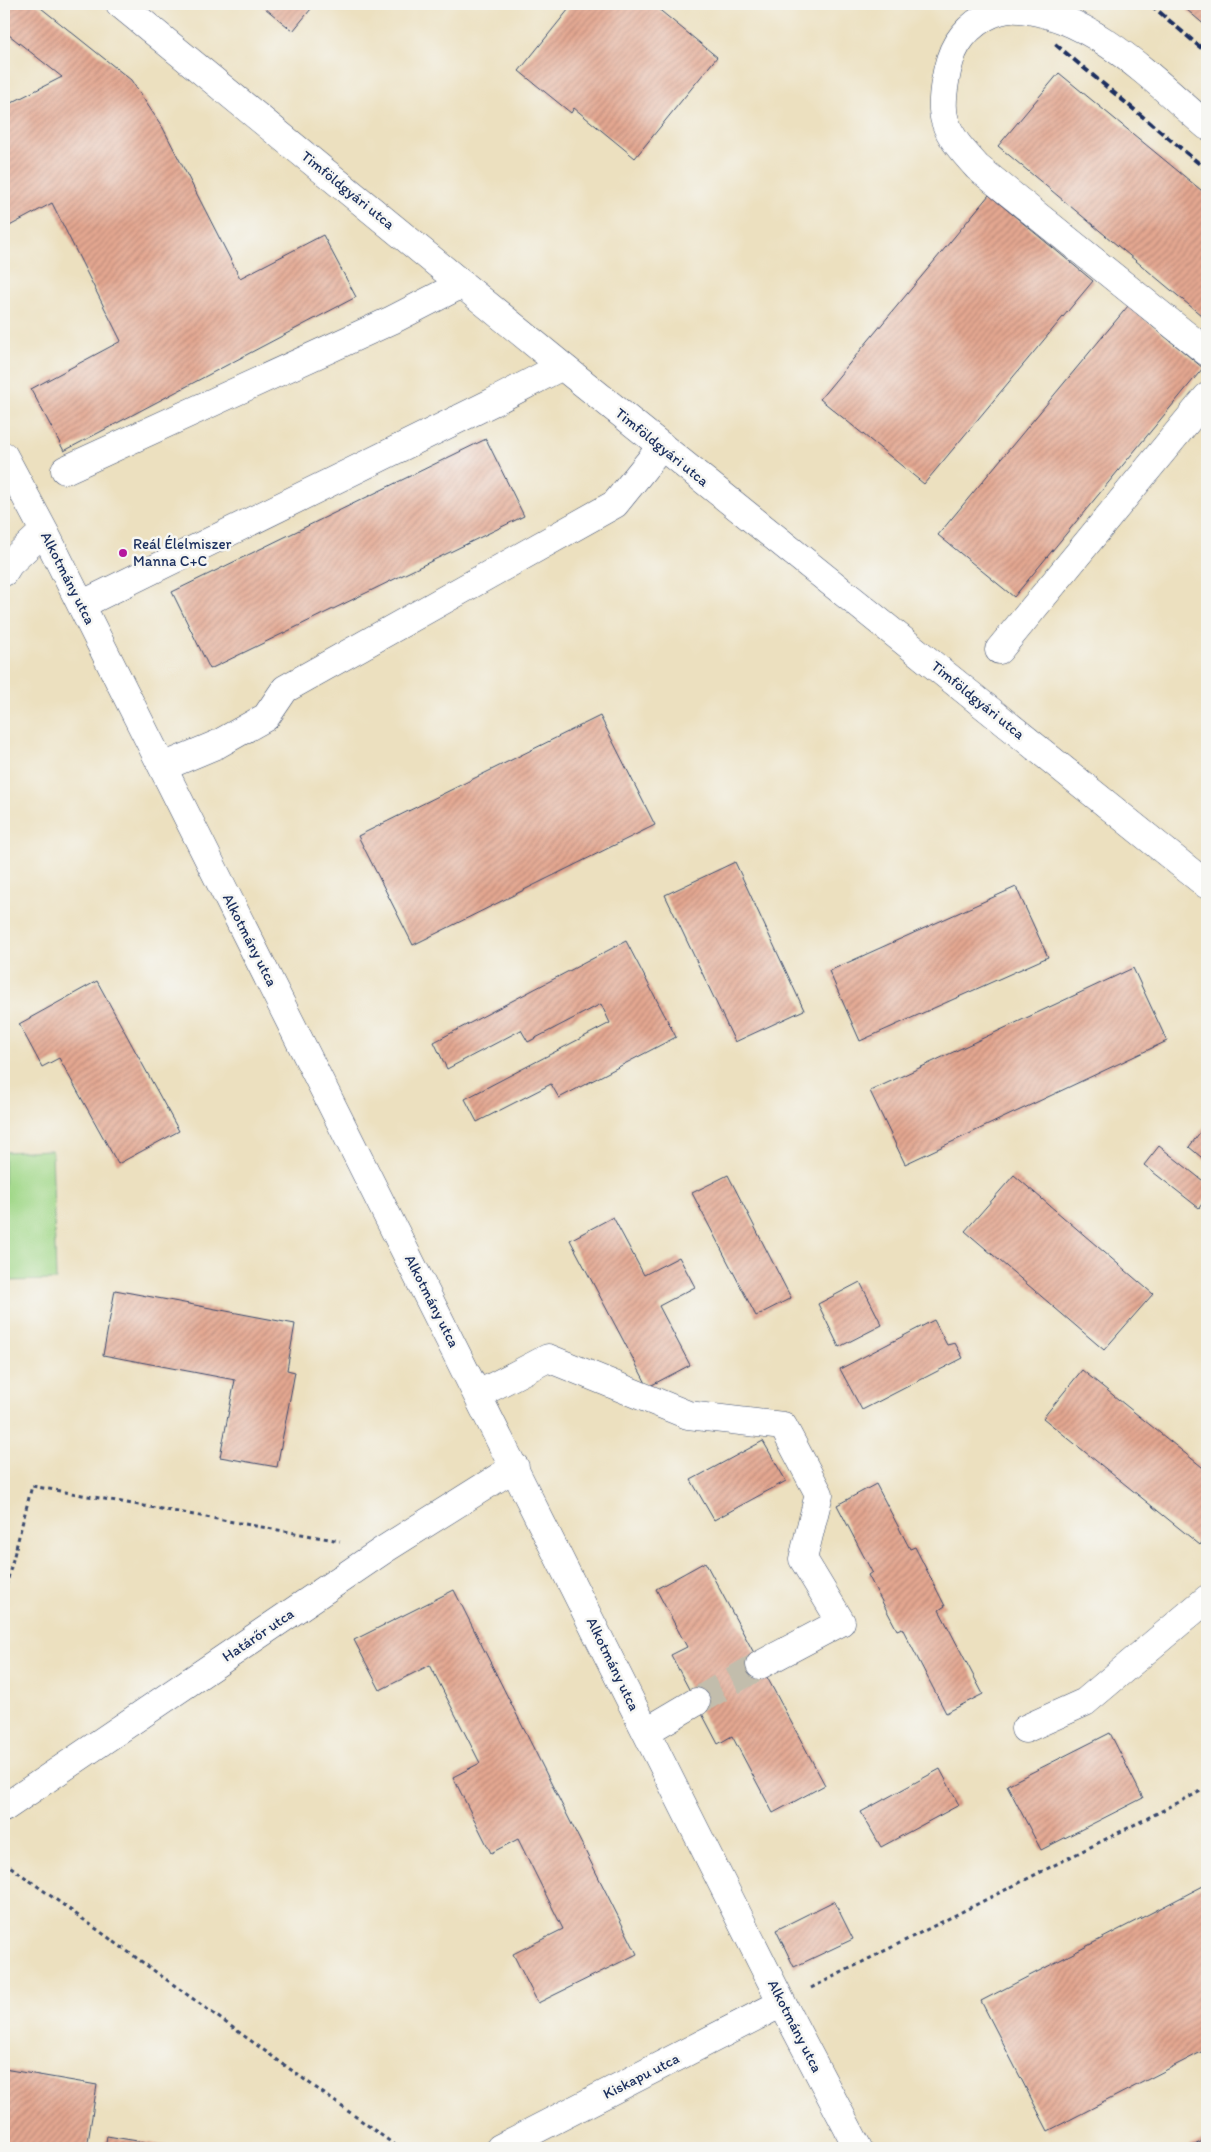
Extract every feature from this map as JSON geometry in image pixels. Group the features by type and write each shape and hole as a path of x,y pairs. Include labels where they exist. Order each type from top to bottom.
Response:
{"street":[{"name":"Timföldgyári utca","path":"120,4 562,366 1207,885"},
{"path":"1207,126 1117,50 1086,29 1065,20 1019,8 993,12 974,25 957,44 949,67 943,94 944,120 956,143 977,167 1207,352"},
{"path":"65,470 392,320 462,284"},
{"path":"81,605 493,402 562,366"},
{"path":"998,650 1207,397"},
{"path":"163,767 218,744 266,717 285,689 615,504 662,446"},
{"name":"Alkotmány utca","path":"4,456 44,531 479,1394 782,2003 858,2148"},
{"path":"4,572 9,564 44,531"},
{"path":"479,1394 548,1358 688,1415 784,1426 818,1494 803,1560 841,1622 760,1665"},
{"name":"Határőr utca","path":"4,1808 385,1549 515,1467"},
{"path":"1025,1729 1086,1702 1207,1599"},
{"path":"647,1731 696,1702"},
{"name":"Kiskapu utca","path":"500,2148 782,2003"}],"path":[{"path":"4,1594 32,1486 385,1549"},
{"path":"782,2003 1207,1788"},
{"path":"4,1862 399,2148"}],"green space":[{"path":"52,1150 56,1280 4,1281 4,1152"}],"building":[{"path":"4,4 36,4 131,80 163,128 240,278 323,235 356,297 64,451 31,389 121,341 52,203 4,229 4,99 7,105 62,77 4,31"},
{"path":"260,4 315,4 293,31"},
{"path":"573,4 659,4 656,7 717,57 635,158 574,108 571,113 519,71"},
{"path":"1180,4 1207,4 1207,27"},
{"path":"1059,73 1207,195 1207,320 998,146"},
{"path":"989,195 1093,281 924,484 820,399"},
{"path":"1128,306 1203,368 1014,597 938,535"},
{"path":"486,439 524,516 210,669 172,592"},
{"path":"600,716 655,825 413,945 358,836"},
{"path":"735,862 804,1010 735,1042 665,895"},
{"path":"1016,887 1048,957 860,1041 829,971"},
{"path":"626,941 676,1037 559,1098 551,1084 477,1122 465,1099 610,1023 601,1004 528,1042 521,1030 447,1069 434,1042"},
{"path":"1133,968 1167,1041 905,1164 870,1091"},
{"path":"97,981 179,1131 118,1164 59,1058 42,1067 19,1024"},
{"path":"1207,1123 1207,1162 1189,1147"},
{"path":"1159,1146 1207,1184 1207,1197 1199,1208 1144,1165"},
{"path":"728,1175 791,1298 756,1316 692,1193"},
{"path":"1014,1175 1153,1294 1104,1350 965,1231"},
{"path":"613,1217 644,1275 679,1257 695,1287 659,1306 690,1365 648,1387 570,1240"},
{"path":"860,1282 882,1325 839,1347 818,1304"},
{"path":"115,1290 295,1324 287,1370 295,1372 277,1467 220,1457 235,1380 103,1355"},
{"path":"934,1320 947,1345 955,1343 963,1358 862,1410 840,1369"},
{"path":"1082,1370 1207,1471 1207,1536 1200,1545 1043,1418"},
{"path":"763,1441 786,1481 714,1520 691,1480"},
{"path":"876,1484 910,1549 915,1547 945,1606 939,1610 983,1694 946,1713 902,1628 897,1630 868,1575 872,1572 837,1505"},
{"path":"705,1562 825,1785 773,1813 732,1736 718,1744 671,1655 687,1647 656,1589"},
{"path":"454,1590 637,1954 538,2003 513,1954 563,1929 518,1839 491,1853 453,1777 480,1763 430,1665 380,1690 354,1640"},
{"path":"1110,1733 1143,1798 1041,1850 1007,1785"},
{"path":"940,1769 959,1805 881,1847 861,1812"},
{"path":"1207,1884 1207,2049 1048,2131 981,2001"},
{"path":"834,1901 853,1939 794,1967 776,1930"},
{"path":"4,2069 97,2085 87,2148 4,2148"},
{"path":"107,2136 174,2147 174,2148 105,2148"},
{"path":"1207,2139 1207,2148 1188,2148"}],"tunnel":[{"path":"696,1702 760,1665"}],"railway":[{"path":"1150,4 1207,53"},
{"path":"1055,44 1207,170"}],"place":[{"name":"Reál Élelmiszer Manna C+C","path":"123,553"}]}
